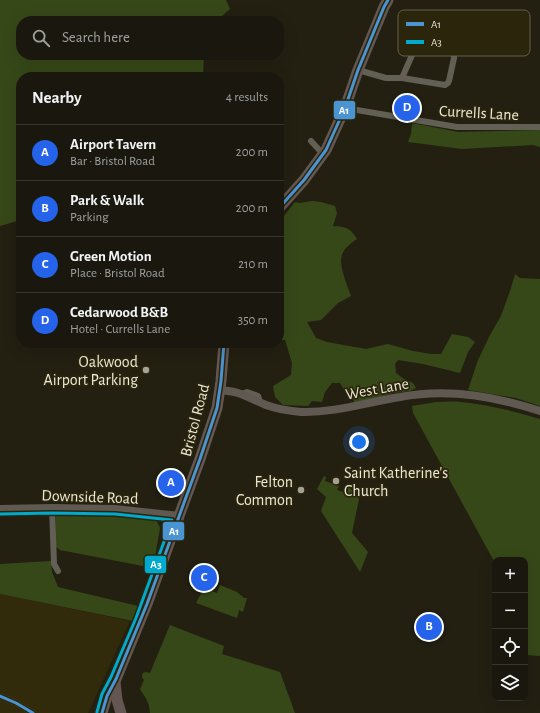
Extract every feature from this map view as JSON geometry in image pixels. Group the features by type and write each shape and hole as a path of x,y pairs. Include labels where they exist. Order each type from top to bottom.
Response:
{"highway":[{"path":"284,202 304,180 323,154 332,138 345,108 358,70 388,0"},
{"name":"Bristol Road","path":"102,713 107,696 115,682 147,604 200,459 212,422 220,390 224,348"},
{"name":"Bristol Road","path":"115,682 117,688 116,696 121,713"}],"street":[{"path":"402,78 412,56"},
{"path":"358,70 386,78 402,78 445,85 449,80 454,56"},
{"name":"Currells Lane","path":"345,108 457,127 540,127"},
{"path":"312,141 323,154"},
{"name":"West Lane","path":"220,390 241,394 282,410 301,412 314,412 352,407 405,396 429,393 475,395 498,399 540,411"},
{"path":"52,508 54,564 58,571"},
{"name":"Downside Road","path":"0,509 115,509 179,516"},
{"path":"0,696 33,713"}],"shaded area":[{"path":"0,594 130,621 88,713 0,713"}],"green space":[{"path":"0,0 226,0 230,9 222,16 16,16 16,60 204,60 203,72 16,72 16,221 0,226"},
{"path":"412,123 458,132 540,130 540,147 533,145 462,149 408,142 411,134"},
{"path":"312,201 335,206 337,213 333,226 347,228 357,239 346,248 341,259 344,276 351,296 338,303 321,320 307,322 316,338 327,342 366,349 388,344 413,351 441,354 452,334 468,337 475,342 468,352 460,373 423,364 398,360 395,364 396,373 413,383 416,388 410,391 394,393 355,404 351,393 345,391 340,383 332,383 325,392 322,402 312,401 308,406 283,405 275,397 273,386 291,375 292,363 284,340 284,216 295,202 300,203"},
{"path":"515,274 520,278 540,279 540,406 516,398 468,390 478,360 501,316"},
{"path":"436,402 458,402 511,411 540,419 540,656 528,655 528,557 492,558 413,413 412,406"},
{"path":"324,476 326,477 325,481 339,486 337,490 343,492 347,484 359,499 352,533 368,552 360,572 321,511 326,497 317,489"},
{"path":"56,513 154,515 160,528 153,568 60,550 55,546"},
{"path":"51,561 52,572 58,587 138,606 133,621 0,594 0,564"},
{"path":"220,585 237,592 244,598 247,598 243,612 239,610 237,618 196,603 204,588 217,593"},
{"path":"170,625 224,646 222,654 280,672 295,713 150,713 146,698 140,689 144,680 142,675 146,672 150,673"}],"transit line":[{"name":"A1","path":"284,202 304,180 326,150 345,108 358,70 388,0"},
{"name":"A1","path":"102,713 107,696 116,679 147,604 217,408 224,348"},
{"name":"A3","path":"0,514 115,514 172,520 136,618 111,677 102,694 97,712"},
{"name":"A1","path":"0,696 33,713"}],"place":[{"name":"Cedarwood B&B","path":"407,108"},
{"name":"Oakwood Airport Parking","path":"146,370"},
{"name":"Saint Katherine's Church","path":"336,481"},
{"name":"Airport Tavern","path":"171,483"},
{"name":"Felton Common","path":"301,490"},
{"name":"Green Motion","path":"204,578"},
{"name":"Park & Walk","path":"429,627"}]}
